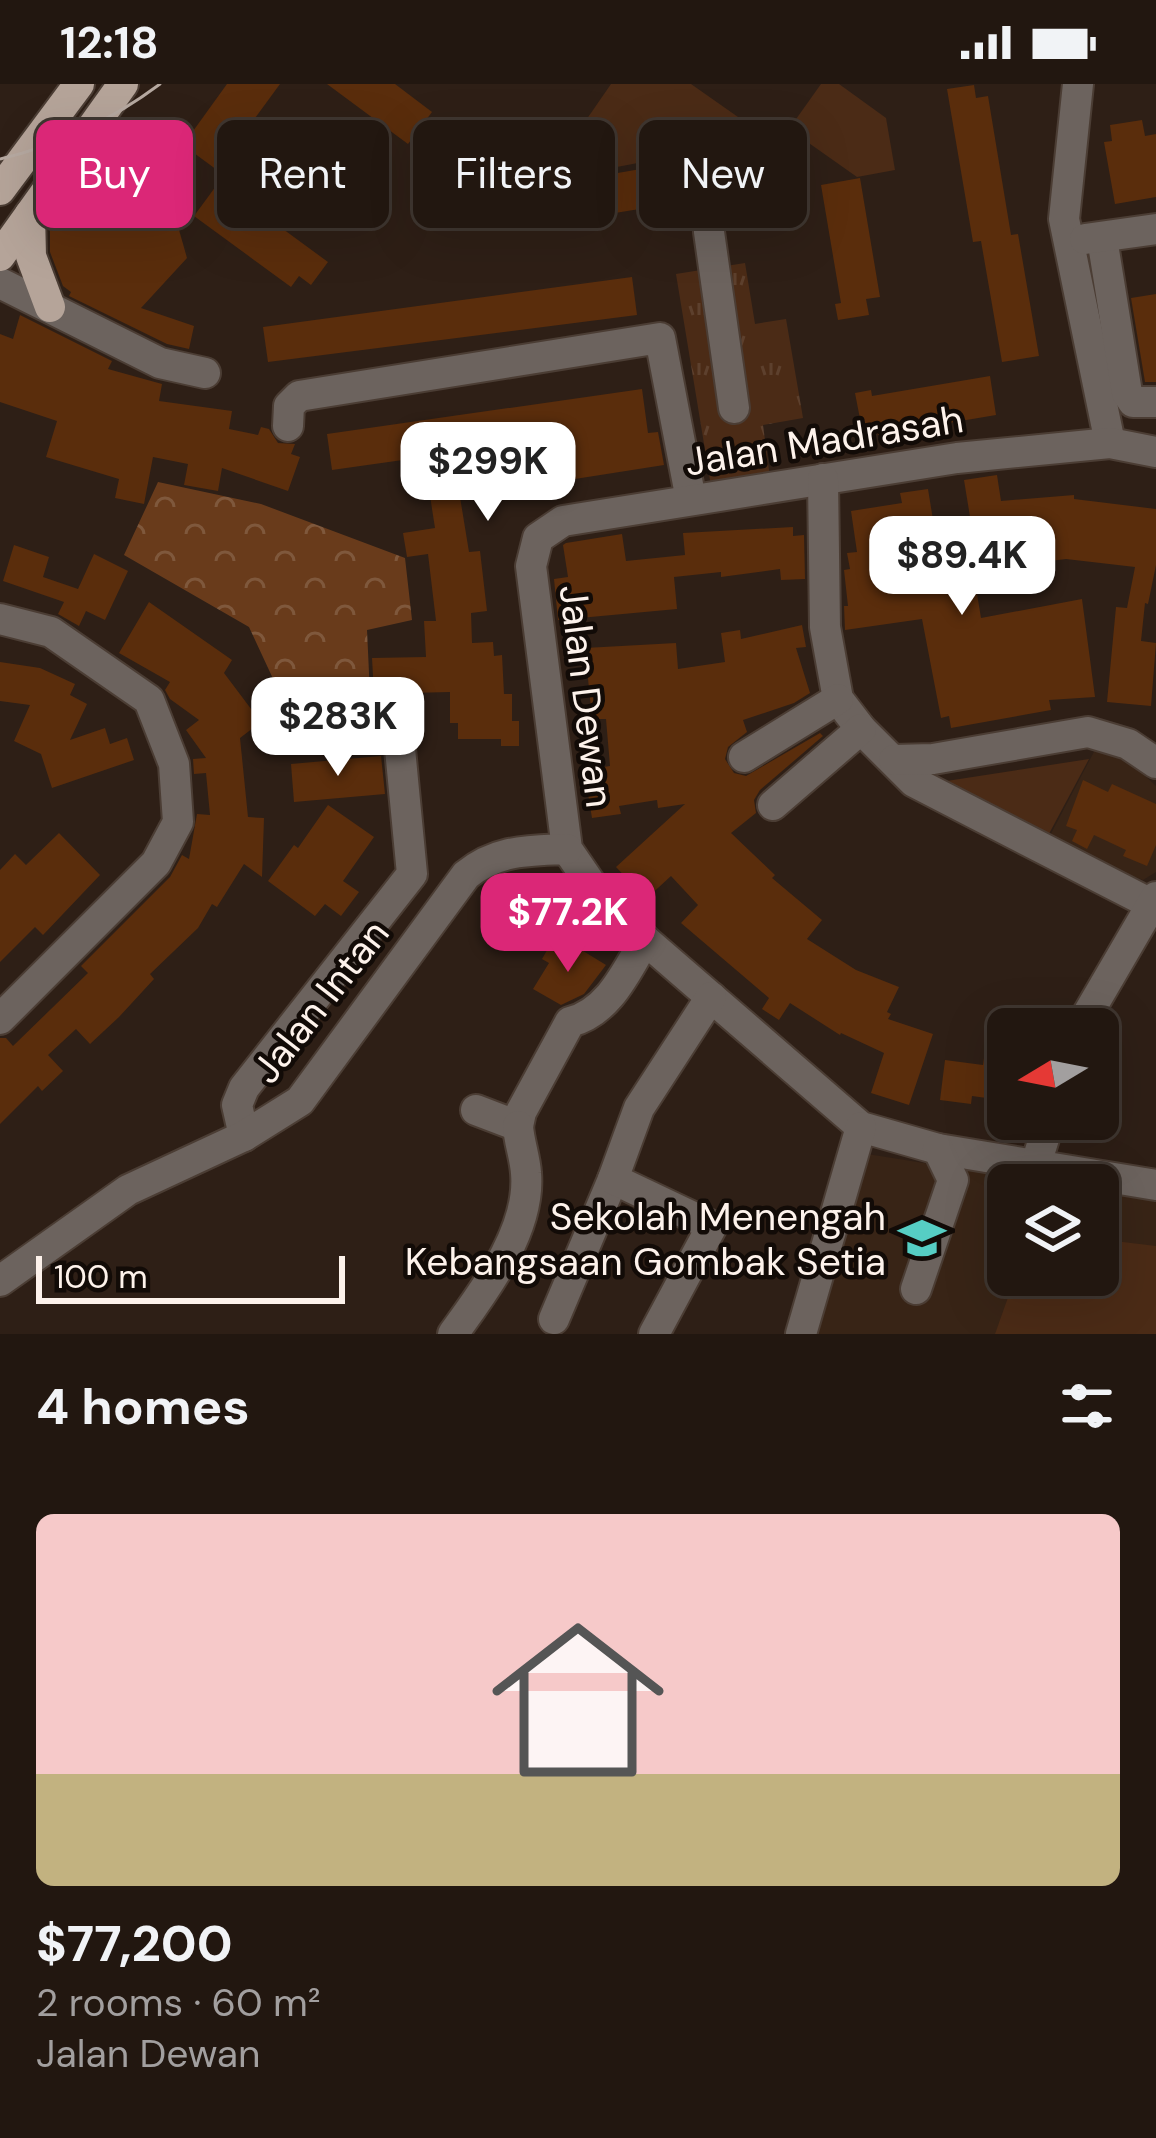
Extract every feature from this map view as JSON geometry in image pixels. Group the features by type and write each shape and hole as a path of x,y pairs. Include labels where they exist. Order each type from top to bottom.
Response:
{"main road":[{"path":"0,190 79,84"},
{"path":"0,256 123,84"},
{"path":"30,214 31,256 50,308"}],"street":[{"path":"1078,84 1064,219 1110,443"},
{"path":"1067,241 1156,229"},
{"path":"709,232 734,408"},
{"path":"1102,238 1127,393 1133,402 1156,402"},
{"path":"0,283 160,363 205,373"},
{"path":"0,308 50,308"},
{"path":"288,426 289,406 299,396 660,338 691,500"},
{"name":"Jalan Madrasah","path":"531,566 538,538 563,521 958,458 1110,443 1156,452"},
{"path":"823,479 825,627 838,699 861,729 914,782 1153,901 1090,1008"},
{"name":"Jalan Dewan","path":"531,566 568,849 593,887 645,940 862,1127 938,1149 1036,1164"},
{"path":"0,619 51,632 149,700 175,764 178,822 156,863 0,1019"},
{"path":"744,757 838,699"},
{"path":"244,1136 237,1105 244,1088 412,874 396,706"},
{"path":"773,805 861,729"},
{"path":"895,760 933,759 1088,732 1128,745 1156,764"},
{"name":"Jalan Intan","path":"0,1281 128,1190 244,1136 300,1101 466,875 486,859 507,852 568,849"},
{"path":"412,874 447,901"},
{"path":"453,1334 485,1289 524,1210 521,1112 570,1022 587,1018 613,994 645,940"},
{"path":"554,1318 639,1108 711,997"},
{"path":"476,1110 518,1126"},
{"path":"800,1334 862,1127"},
{"path":"1036,1164 1043,1140"},
{"path":"916,1288 953,1180 938,1149"},
{"path":"613,1179 712,1226 654,1334"},
{"name":"Jalan Dewan","path":"1119,1179 1156,1185"}],"shaded area":[{"path":"1096,748 1119,752 1156,786 1156,872 1143,880 1045,845"},
{"name":"Sekolah Menengah Kebangsaan Gombak Setia","path":"861,1153 987,1173 987,1296 1119,1296 1119,1194 1156,1200 1156,1334 808,1334"}],"green space":[{"path":"611,84 691,84 742,120 639,120 639,163 615,167 615,120 586,120"},
{"path":"821,84 839,84 886,118 895,170 857,177 807,142 807,120 795,120"},
{"path":"745,263 755,324 786,319 803,418 763,425 770,478 711,486 676,274"},
{"path":"158,482 261,504 405,558 412,620 367,630 370,695 282,698 249,627 124,555"},
{"path":"1089,759 1043,845 927,784"},
{"path":"1119,1242 1156,1246 1156,1334 995,1334 1009,1296 1119,1296"}],"building":[{"path":"227,84 280,84 254,120 217,120 217,170 193,152 193,131"},
{"path":"327,84 395,84 432,112 426,120 413,120 408,144 389,130 389,120 376,120"},
{"path":"974,85 976,98 988,96 1011,235 1018,234 1039,356 1002,362 981,241 973,242 947,89"},
{"path":"1142,120 1145,136 1156,134 1156,197 1115,204 1104,142 1112,141 1110,125"},
{"path":"639,169 639,209 615,213 615,173"},
{"path":"860,178 880,297 866,299 869,315 838,320 835,304 841,303 821,185"},
{"path":"217,185 217,228 282,228 328,262 311,285 299,276 291,287 194,216"},
{"path":"50,228 179,228 187,258 141,308 194,326 189,349 167,344 69,296 50,252"},
{"path":"632,277 637,315 268,362 263,327"},
{"path":"1156,294 1156,382 1145,382 1131,298"},
{"path":"20,315 112,361 108,369 162,384 159,401 232,411 229,429 258,435 261,427 269,429 278,443 295,444 291,454 300,457 288,491 222,468 218,491 184,485 188,464 153,457 144,504 115,498 119,479 46,457 57,421 0,402 0,334 13,339"},
{"path":"990,376 996,415 878,435 876,422 861,424 855,393 871,390 872,396"},
{"path":"642,389 648,433 658,432 664,465 460,497 469,552 480,551 487,611 471,613 472,643 493,642 494,656 502,655 504,694 512,694 512,721 519,721 519,746 501,746 501,739 458,739 458,723 450,723 450,692 409,693 395,688 374,694 372,658 426,657 424,621 436,621 428,554 407,557 403,533 435,528 424,457 332,470 327,434"},
{"path":"997,475 1001,501 1074,495 1074,499 1156,509 1156,565 1141,641 1156,643 1151,706 1107,702 1116,607 1127,608 1135,567 1066,559 1034,563 1028,520 972,529 964,480"},
{"path":"928,489 934,526 965,521 981,618 1082,599 1095,697 1049,700 1051,710 951,728 949,716 941,718 922,619 845,630 844,570 850,569 847,553 857,552 851,511 902,503 900,493"},
{"path":"793,527 793,536 804,535 805,579 781,580 780,569 674,577 677,609 558,620 554,579 568,577 566,543 622,534 626,561 685,555 683,533"},
{"path":"14,545 49,557 43,577 78,589 94,554 128,571 105,620 86,611 79,626 58,614 64,602 3,581"},
{"path":"149,602 232,660 224,673 261,722 240,738 248,817 264,818 262,877 244,864 217,907 212,904 198,928 150,974 154,979 119,1017 90,1044 76,1029 48,1055 63,1071 42,1091 38,1086 0,1124 0,1038 13,1046 88,973 81,966 170,877 182,855 189,859 197,814 210,815 206,773 194,774 193,759 206,758 186,730 199,720 170,699 165,690 170,682 119,653"},
{"path":"802,625 806,647 796,648 810,693 743,720 747,732 728,747 725,759 734,773 746,776 820,733 823,736 760,790 754,800 756,813 731,833 775,875 772,878 822,920 807,939 856,970 899,987 888,1019 933,1034 909,1105 871,1093 884,1053 840,1035 790,1003 779,1020 762,1009 769,998 681,923 698,905 671,876 646,899 616,867 685,804 658,808 657,800 619,806 621,814 592,818 584,770 610,766 606,719 592,719 585,648 676,643 678,669 725,662 721,633 740,630 741,639"},
{"path":"0,662 40,668 75,684 70,695 87,704 70,740 105,728 110,744 127,738 134,760 52,788 41,754 14,741 30,705 0,701"},
{"path":"381,756 385,794 294,802 291,764"},
{"path":"1083,780 1108,792 1112,784 1156,804 1156,845 1147,866 1094,835 1087,849 1072,841 1077,830 1066,826"},
{"path":"328,805 374,837 343,881 359,892 341,916 325,904 315,916 268,881"},
{"path":"59,833 100,875 43,935 35,927 0,962 0,870 15,854 26,865"},
{"path":"550,945 569,956 575,946 606,965 584,994 561,1005 533,989 549,963 542,959"},
{"path":"987,1037 987,1098 972,1096 971,1104 940,1100 945,1060 983,1065"}],"tram line":[{"path":"0,159 84,130 160,84"}],"place":[{"name":"Sekolah Menengah Kebangsaan Gombak Setia","path":"922,1238"}]}
